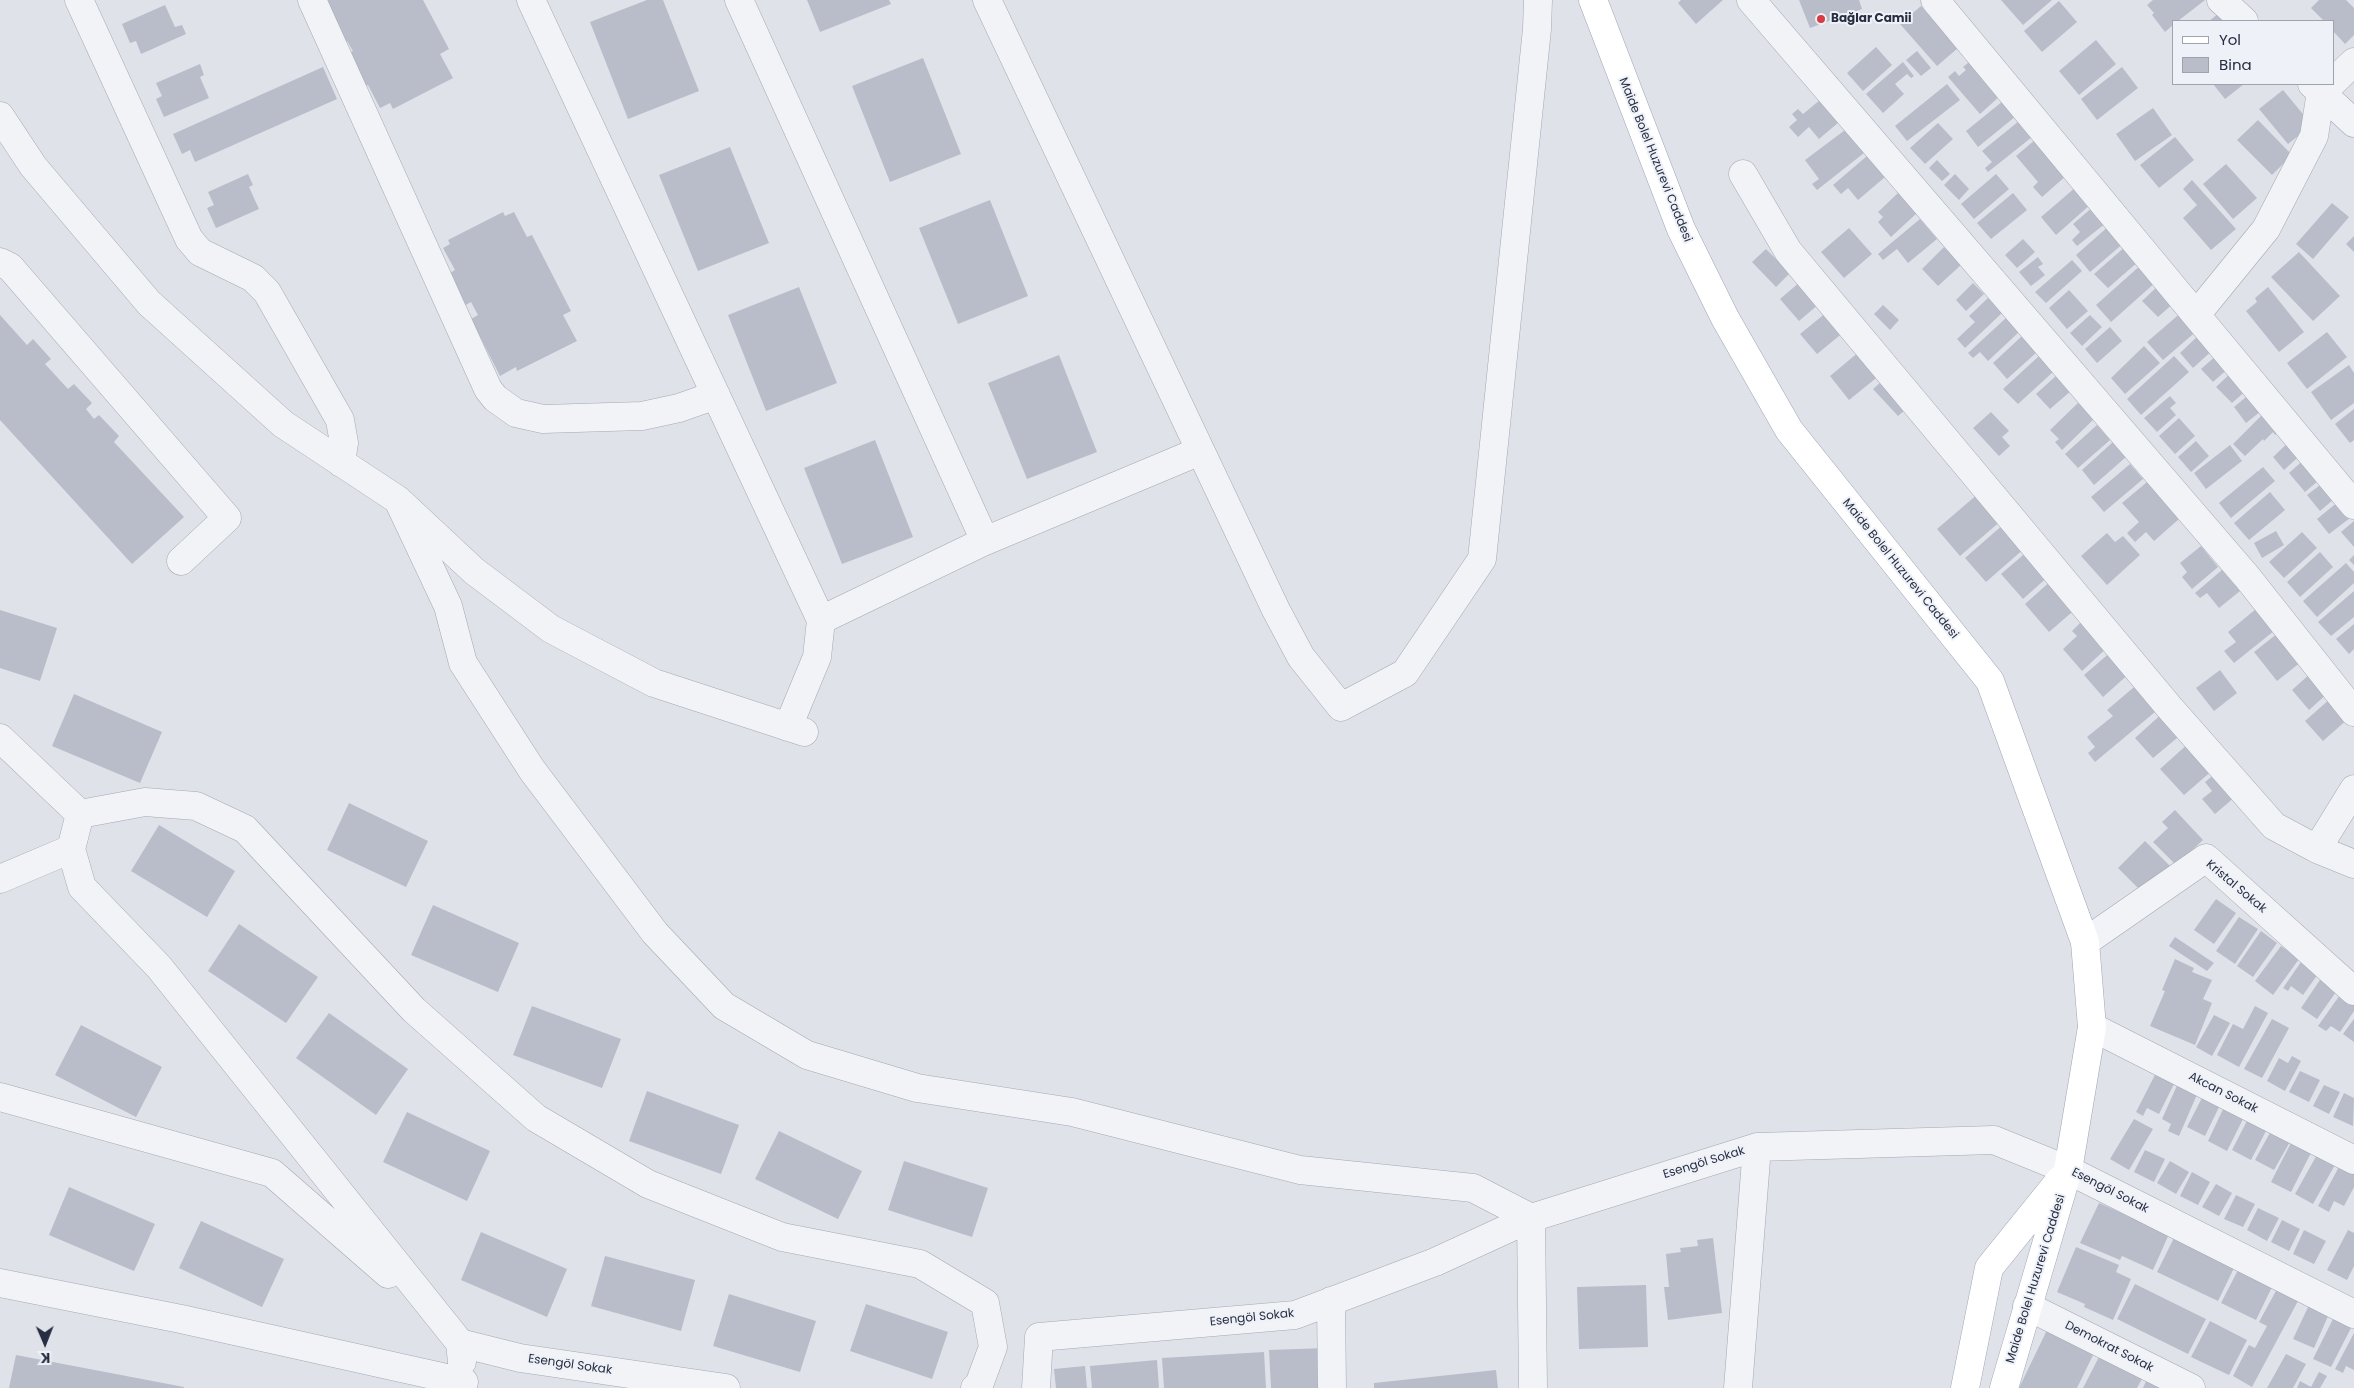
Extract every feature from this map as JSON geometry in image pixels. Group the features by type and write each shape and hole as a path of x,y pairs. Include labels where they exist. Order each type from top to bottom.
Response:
{"main road":[{"name":"Maide Bolel Huzurevi Caddesi","path":"1593,0 1681,229 1725,318 1789,430 1990,681 2085,942 2092,1027 2068,1170 2004,1388"},
{"name":"Maide Bolel Huzurevi Caddesi","path":"1965,1388 1989,1268 2068,1170"}],"street":[{"path":"79,0 189,239 200,252 253,278 267,292 340,420 344,443 341,462"},
{"path":"312,0 467,344 488,389 495,398 516,413 543,419 642,416 680,408 716,395"},
{"path":"0,116 33,166 149,303 283,424 398,500 474,571 551,629 654,683 796,730 817,657 821,620 531,0"},
{"path":"739,0 985,541"},
{"path":"987,0 1276,610 1301,657 1341,707 1405,673 1482,559 1537,29 1538,0"},
{"path":"1751,0 2247,577 2354,712"},
{"path":"1935,0 2354,505"},
{"path":"2221,0 2243,20"},
{"path":"2334,77 2354,62"},
{"path":"2196,315 2266,229 2314,136 2324,85"},
{"path":"2324,85 2354,123"},
{"path":"1743,174 1788,251 2169,707 2274,826 2317,850 2354,864"},
{"path":"0,262 10,267 227,518 180,561"},
{"path":"821,620 985,541 1200,451"},
{"path":"398,500 448,606 464,663 532,770 655,933 724,1006 807,1055 917,1088 1072,1112 1300,1170 1473,1188 1530,1218 1533,1388"},
{"path":"0,738 80,814"},
{"path":"2317,850 2354,789"},
{"path":"80,814 145,802 196,806 245,828 414,1010 536,1118 648,1184 782,1237 920,1264 985,1303 993,1347 979,1385 975,1388"},
{"path":"0,1283 190,1322 465,1385 460,1343 159,967 82,887 71,849 80,814"},
{"path":"0,879 71,849"},
{"name":"Kristal Sokak","path":"2085,942 2206,858 2354,991"},
{"name":"Akcan Sokak","path":"2092,1027 2354,1160"},
{"path":"0,1097 272,1173 440,1318"},
{"name":"Esengöl Sokak","path":"1036,1388 1039,1337 1295,1315 1435,1262 1530,1218 1757,1147 1994,1140 2068,1170 2354,1314"},
{"path":"1738,1388 1757,1147"},
{"path":"1331,1301 1332,1388"},
{"name":"Demokrat Sokak","path":"2027,1306 2192,1388"},
{"name":"Esengöl Sokak","path":"460,1343 520,1358 726,1388"}],"building":[{"path":"327,0 423,0 449,49 440,54 453,78 393,109 390,103 380,108 368,85 361,88 344,56 353,51 347,41 341,44 323,10 330,6"},
{"path":"647,0 663,0 699,91 628,119 590,22"},
{"path":"807,0 889,0 891,4 820,32"},
{"path":"1681,0 1723,0 1696,24 1678,3"},
{"name":"Bağlar Camii","path":"1799,0 1859,0 1862,9 1810,28"},
{"path":"2001,0 2052,0 2023,25"},
{"path":"2153,0 2205,0 2179,20 2172,20 2172,26 2165,32 2147,5"},
{"path":"2319,0 2346,0 2354,8 2354,35 2345,44 2334,32 2334,20 2323,20 2311,8"},
{"path":"2059,1 2077,22 2042,52 2024,31"},
{"path":"165,5 175,27 182,25 186,34 141,54 136,41 130,43 122,24"},
{"path":"1921,6 1958,48 1937,66 1900,24"},
{"path":"2218,14 2222,20 2210,20"},
{"path":"2096,40 2116,64 2079,95 2059,71"},
{"path":"1876,47 1892,65 1863,91 1847,73"},
{"path":"1917,51 1931,68 1921,76 1906,60"},
{"path":"923,58 961,154 890,182 852,86"},
{"path":"1903,62 1914,76 1911,78 1907,74 1895,84 1904,94 1883,113 1866,94"},
{"path":"1969,62 2000,96 1980,114 1948,77 1955,71 1959,76 1966,70 1963,67"},
{"path":"200,64 204,75 200,77 209,98 164,117 156,99 162,96 156,83"},
{"path":"323,67 337,99 195,162 190,150 182,154 173,134"},
{"path":"2122,67 2138,88 2097,120 2081,99"},
{"path":"1947,84 1960,100 1907,141 1895,126"},
{"path":"2214,85 2243,85 2225,99"},
{"path":"2283,90 2312,125 2288,144 2259,109"},
{"path":"1820,100 1839,122 1819,139 1809,127 1798,137 1789,127 1797,120 1792,114 1798,109 1803,114"},
{"path":"2003,101 2016,116 1978,147 1966,131"},
{"path":"2153,108 2172,135 2135,161 2116,134"},
{"path":"2258,120 2292,155 2272,175 2237,140"},
{"path":"2019,121 2032,137 1988,172 1985,168 1992,162 1982,151"},
{"path":"1938,123 1953,139 1925,164 1910,148"},
{"path":"1845,130 1864,153 1817,190 1812,184 1819,179 1805,160"},
{"path":"2175,137 2194,160 2159,188 2140,165"},
{"path":"2036,139 2067,175 2042,197 2033,187 2038,182 2016,156"},
{"path":"730,147 769,243 698,271 659,175"},
{"path":"1867,156 1885,177 1858,200 1848,188 1841,194 1833,185"},
{"path":"1937,160 1950,174 1942,181 1929,168"},
{"path":"2226,164 2257,198 2233,219 2203,184"},
{"path":"248,174 253,185 249,187 259,209 216,228 207,208 214,205 208,192"},
{"path":"1955,174 1969,189 1959,200 1944,185"},
{"path":"1996,174 2009,189 1974,219 1961,204"},
{"path":"2192,180 2236,229 2211,250 2183,218 2197,205 2183,189"},
{"path":"2076,187 2091,204 2056,235 2041,217"},
{"path":"1898,193 1917,213 1891,237 1878,222 1883,217 1878,212"},
{"path":"2013,193 2027,210 1991,239 1977,223"},
{"path":"990,200 1028,296 958,324 919,228"},
{"path":"2332,203 2349,217 2313,259 2296,244"},
{"path":"2093,207 2106,223 2077,246 2072,240 2080,232 2073,224"},
{"path":"503,212 505,216 514,212 527,237 532,235 571,311 563,315 577,341 517,371 516,367 500,376 471,319 478,315 471,302 464,306 448,274 455,270 443,248 450,244 448,240"},
{"path":"1920,219 1937,239 1908,263 1897,249 1883,260 1878,254"},
{"path":"2110,225 2125,242 2090,272 2076,255"},
{"path":"1849,228 1872,254 1844,278 1821,252"},
{"path":"2354,236 2354,252 2346,244"},
{"path":"2023,239 2035,252 2017,268 2005,255"},
{"path":"2126,246 2139,261 2108,288 2094,274"},
{"path":"1944,247 1961,265 1938,286 1922,269"},
{"path":"1766,249 1790,273 1776,287 1752,262"},
{"path":"2299,252 2340,296 2313,321 2271,277"},
{"path":"2038,257 2043,264 2038,267 2045,275 2031,286 2019,272"},
{"path":"2072,260 2082,271 2046,303 2035,292"},
{"path":"2142,264 2157,281 2111,322 2096,305"},
{"path":"1800,282 1819,304 1799,321 1780,299"},
{"path":"1973,283 1984,294 1966,311 1956,300"},
{"path":"2160,284 2176,301 2158,317 2142,301"},
{"path":"799,287 837,383 766,411 728,315"},
{"path":"2268,287 2304,332 2279,352 2246,311 2257,302 2255,298"},
{"path":"2069,290 2088,311 2067,329 2049,308"},
{"path":"1988,298 2002,313 1965,348 1957,339 1975,322 1969,316"},
{"path":"1883,305 1899,320 1890,330 1874,314"},
{"path":"2183,311 2199,329 2163,360 2147,342"},
{"path":"1827,312 1844,332 1817,354 1800,334"},
{"path":"0,315 27,345 33,339 51,359 45,364 68,389 74,384 92,403 86,409 94,419 99,415 119,436 114,442 184,517 132,564 0,420"},
{"path":"2090,315 2102,327 2082,346 2070,333"},
{"path":"2006,318 2019,332 1988,361 1980,352 1973,358 1968,353"},
{"path":"2110,327 2122,341 2097,363 2085,349"},
{"path":"2327,332 2347,357 2307,389 2287,363"},
{"path":"2201,333 2215,348 2193,368 2180,353"},
{"path":"2022,336 2037,352 2007,379 1993,363"},
{"path":"2144,346 2160,363 2125,394 2111,378"},
{"path":"1860,351 1880,375 1849,400 1830,376"},
{"path":"2219,353 2231,366 2213,382 2201,369"},
{"path":"1059,355 1097,452 1027,479 988,383"},
{"path":"2039,356 2053,372 2018,404 2003,389"},
{"path":"2174,356 2189,372 2141,415 2127,399"},
{"path":"2349,365 2354,373 2354,403 2331,420 2311,392"},
{"path":"2234,370 2250,387 2232,403 2216,387"},
{"path":"2057,375 2072,390 2050,409 2036,394"},
{"path":"1881,382 1906,409 1898,416 1873,389"},
{"path":"2252,392 2265,408 2246,423 2234,407"},
{"path":"2170,396 2176,403 2170,408 2176,415 2157,432 2144,418"},
{"path":"2078,403 2094,419 2062,450 2055,442 2059,439 2050,430"},
{"path":"2354,409 2354,440 2350,443 2335,424"},
{"path":"2267,410 2284,426 2275,435 2273,432 2264,441 2263,439 2245,456 2233,444"},
{"path":"1991,412 2009,431 2002,437 2010,446 1999,456 1973,428"},
{"path":"2179,418 2195,436 2175,454 2159,436"},
{"path":"2097,425 2110,440 2078,468 2065,454"},
{"path":"2293,438 2305,451 2284,470 2273,457"},
{"path":"875,440 913,537 842,564 804,468"},
{"path":"2196,441 2209,456 2191,472 2178,457"},
{"path":"2113,442 2126,457 2094,485 2082,470"},
{"path":"2230,445 2242,461 2206,489 2194,473"},
{"path":"2308,456 2325,475 2305,492 2289,473"},
{"path":"2130,464 2143,479 2104,512 2091,497"},
{"path":"2263,467 2275,481 2231,518 2219,503"},
{"path":"2328,479 2340,494 2320,511 2307,495"},
{"path":"2147,482 2179,519 2154,541 2146,532 2135,542 2127,533 2139,522 2122,503"},
{"path":"2270,492 2285,510 2249,540 2234,523"},
{"path":"1979,493 2002,520 1960,556 1937,529"},
{"path":"2344,497 2354,515 2329,534 2317,519"},
{"path":"2354,521 2354,547 2341,532"},
{"path":"2005,523 2026,547 1986,582 1965,558"},
{"path":"2276,531 2284,545 2262,558 2254,543"},
{"path":"2302,532 2317,548 2284,578 2269,562"},
{"path":"2107,533 2115,542 2123,536 2140,555 2107,585 2081,556"},
{"path":"2201,546 2218,567 2192,589 2182,577 2187,572 2180,563"},
{"path":"2029,550 2050,575 2023,599 2001,574"},
{"path":"2320,552 2333,567 2300,597 2287,582"},
{"path":"2354,555 2354,565 2349,560"},
{"path":"2346,563 2354,572 2354,583 2317,617 2303,601"},
{"path":"2222,570 2240,591 2219,608 2207,593 2200,598 2195,593"},
{"path":"2053,579 2078,607 2049,632 2025,604"},
{"path":"2354,591 2354,617 2331,636 2318,622"},
{"path":"2256,609 2274,631 2234,663 2224,651 2236,642 2228,632"},
{"path":"0,610 57,628 40,681 0,668"},
{"path":"2085,618 2110,645 2082,671 2063,649 2077,636 2072,631"},
{"path":"2354,624 2354,649 2349,654 2336,639"},
{"path":"2278,633 2301,662 2277,681 2254,652"},
{"path":"2112,651 2131,672 2103,697 2084,675"},
{"path":"2220,670 2237,693 2214,711 2196,688"},
{"path":"2311,673 2328,693 2309,710 2292,690"},
{"path":"2140,682 2161,707 2095,762 2088,753 2095,747 2087,737 2113,716 2107,710"},
{"path":"74,694 162,732 140,783 52,746"},
{"path":"2331,698 2349,718 2323,741 2305,721"},
{"path":"2165,711 2183,733 2153,758 2135,738"},
{"path":"2190,742 2214,769 2184,795 2160,769"},
{"path":"2216,773 2236,796 2215,814 2202,799 2212,791 2205,782"},
{"path":"349,803 428,841 406,887 327,850"},
{"path":"2175,810 2203,840 2176,865 2153,842 2168,828 2162,822"},
{"path":"159,825 235,871 207,917 131,871"},
{"path":"2145,841 2170,866 2143,893 2118,868"},
{"path":"2216,899 2236,913 2214,944 2194,930"},
{"path":"433,905 519,943 498,992 411,955"},
{"path":"2239,917 2258,929 2235,964 2216,951"},
{"path":"239,924 318,977 286,1023 208,971"},
{"path":"2261,931 2277,943 2253,977 2237,966"},
{"path":"2175,937 2214,963 2207,971 2169,946"},
{"path":"2281,946 2299,959 2273,995 2255,981"},
{"path":"2175,959 2194,968 2192,972 2212,980 2203,999 2212,1003 2195,1045 2150,1026 2165,991 2162,990"},
{"path":"2301,962 2318,974 2303,995 2291,986 2288,991 2283,988"},
{"path":"2322,977 2338,989 2317,1019 2301,1008"},
{"path":"2342,992 2354,1000 2354,1011 2340,1032 2331,1026 2326,1031 2318,1026"},
{"path":"532,1006 621,1039 602,1088 513,1055"},
{"path":"2255,1006 2268,1013 2239,1067 2217,1055 2233,1024 2243,1029"},
{"path":"329,1013 408,1069 376,1115 296,1058"},
{"path":"2214,1015 2230,1023 2212,1056 2196,1047"},
{"path":"2272,1019 2289,1028 2262,1078 2244,1069"},
{"path":"2354,1019 2354,1042 2343,1034"},
{"path":"81,1025 162,1067 136,1117 55,1075"},
{"path":"2292,1056 2301,1061 2285,1091 2267,1081 2279,1058 2288,1063"},
{"path":"2157,1071 2176,1080 2159,1114 2147,1108 2143,1116 2136,1112"},
{"path":"2300,1071 2320,1080 2309,1102 2289,1092"},
{"path":"2179,1081 2199,1090 2179,1136 2168,1131 2171,1124 2162,1119"},
{"path":"2324,1085 2340,1092 2329,1114 2313,1106"},
{"path":"647,1091 739,1125 721,1174 629,1141"},
{"path":"2344,1093 2354,1098 2353,1126 2333,1117"},
{"path":"2204,1094 2221,1103 2205,1136 2187,1127"},
{"path":"2225,1105 2245,1115 2227,1151 2208,1141"},
{"path":"407,1112 490,1151 467,1201 383,1162"},
{"path":"2249,1117 2268,1127 2251,1160 2232,1150"},
{"path":"2134,1119 2153,1129 2129,1170 2110,1159"},
{"path":"2272,1129 2291,1140 2274,1170 2255,1160"},
{"path":"779,1131 862,1171 838,1219 755,1179"},
{"path":"2293,1139 2313,1149 2291,1192 2271,1182"},
{"path":"2145,1150 2165,1159 2154,1182 2134,1172"},
{"path":"2318,1153 2336,1163 2313,1204 2295,1194"},
{"path":"904,1161 988,1188 972,1237 888,1210"},
{"path":"2170,1161 2189,1172 2176,1194 2157,1183"},
{"path":"2341,1163 2354,1170 2354,1187 2344,1206 2334,1201 2329,1212 2318,1206"},
{"path":"2192,1172 2210,1182 2198,1205 2180,1196"},
{"path":"2216,1184 2232,1193 2219,1216 2202,1207"},
{"path":"69,1187 155,1224 134,1271 49,1235"},
{"path":"2236,1195 2255,1204 2243,1227 2224,1219"},
{"path":"2099,1203 2169,1234 2153,1270 2122,1256 2120,1260 2080,1243"},
{"path":"2258,1208 2279,1218 2267,1241 2247,1230"},
{"path":"2282,1220 2300,1229 2289,1251 2271,1242"},
{"path":"201,1221 284,1259 262,1307 179,1268"},
{"path":"2304,1230 2326,1241 2314,1264 2293,1254"},
{"path":"2348,1230 2354,1233 2354,1266 2347,1280 2327,1270"},
{"path":"481,1232 567,1269 547,1317 461,1280"},
{"path":"1713,1238 1722,1313 1668,1320 1664,1287 1669,1287 1666,1254 1681,1252 1680,1248 1698,1246 1697,1240"},
{"path":"2174,1238 2234,1268 2218,1301 2157,1272"},
{"path":"2076,1247 2119,1265 2116,1272 2131,1279 2113,1320 2084,1307 2085,1304 2057,1292"},
{"path":"605,1256 695,1280 681,1331 591,1306"},
{"path":"2238,1270 2272,1287 2256,1320 2221,1303"},
{"path":"2135,1284 2206,1319 2188,1354 2117,1319"},
{"path":"1646,1285 1648,1347 1579,1349 1577,1287"},
{"path":"2277,1289 2298,1301 2252,1387 2233,1376 2249,1345 2255,1348 2267,1326 2259,1322"},
{"path":"729,1294 816,1321 800,1372 713,1346"},
{"path":"866,1304 948,1332 932,1379 850,1351"},
{"path":"2309,1305 2329,1314 2314,1348 2293,1339"},
{"path":"2334,1317 2352,1326 2331,1367 2313,1359"},
{"path":"2210,1321 2247,1340 2229,1375 2191,1357"},
{"path":"2047,1330 2094,1353 2077,1388 2019,1388"},
{"path":"2354,1333 2354,1370 2346,1366 2343,1373 2335,1369"},
{"path":"1326,1348 1327,1388 1271,1388 1269,1350"},
{"path":"1264,1352 1266,1388 1164,1388 1162,1358"},
{"path":"2286,1354 2306,1364 2293,1388 2267,1388"},
{"path":"16,1355 184,1387 184,1388 9,1388"},
{"path":"2100,1355 2143,1377 2137,1388 2083,1388"},
{"path":"1157,1360 1159,1388 1092,1388 1090,1366"},
{"path":"1085,1366 1087,1388 1056,1388 1054,1369"},
{"path":"1496,1370 1498,1388 1374,1388 1374,1383"},
{"path":"2319,1372 2327,1376 2320,1388 2297,1388 2300,1381 2311,1387"},
{"path":"2147,1379 2165,1388 2143,1388"}],"place":[{"name":"Bağlar Camii","path":"1821,19"}]}
